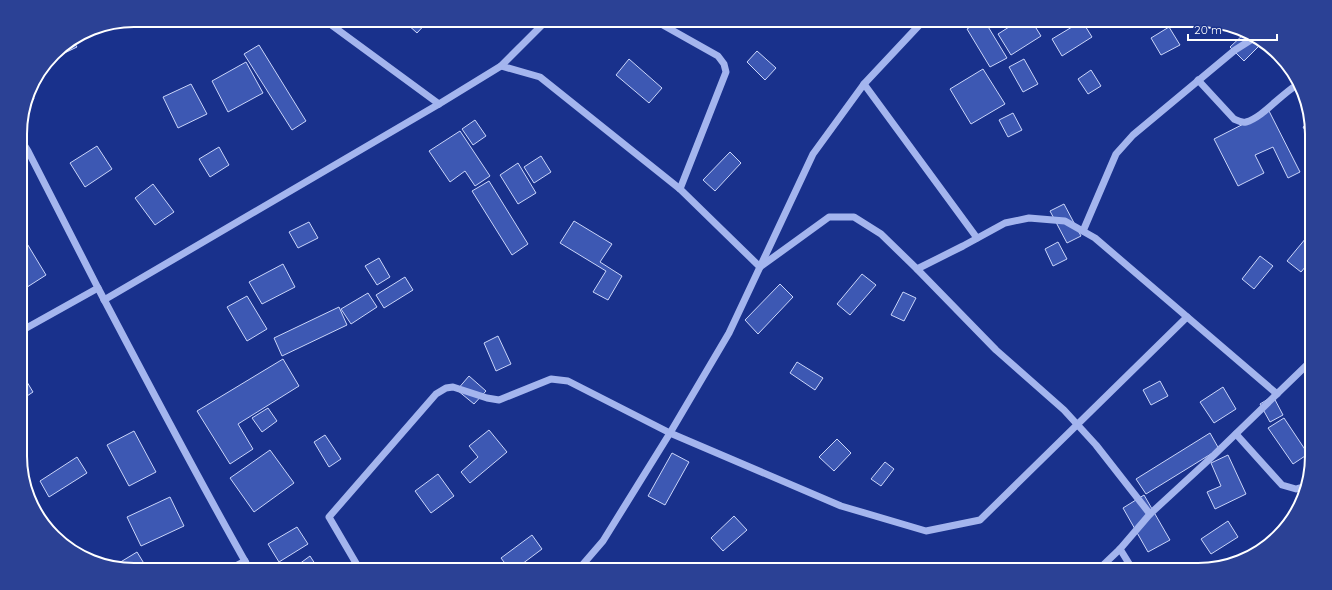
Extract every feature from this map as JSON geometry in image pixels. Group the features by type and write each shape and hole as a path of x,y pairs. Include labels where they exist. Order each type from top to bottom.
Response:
{"street":[{"path":"334,27 439,104"},
{"path":"104,300 439,104 501,66 538,27"},
{"path":"666,27 718,56 724,64 726,72 680,190"},
{"path":"584,563 603,541 729,333 813,154 864,84 917,27"},
{"path":"1083,231 1116,154 1133,136 1198,80 1235,50 1250,41"},
{"path":"501,66 540,77 680,190 760,267"},
{"path":"1198,80 1234,119 1239,122 1245,122 1255,118 1294,87"},
{"path":"864,84 978,238"},
{"path":"27,149 195,473 245,561 241,563"},
{"path":"760,267 829,217 854,217 880,234 917,269 996,350 1064,410 1096,445 1150,514"},
{"path":"917,269 1004,223 1029,218 1065,221 1095,238 1277,394"},
{"path":"27,328 98,288"},
{"path":"356,563 329,517 436,394 446,388 453,387 487,398 499,400 551,379 568,381 670,432 841,506 926,531 980,520 1187,316"},
{"path":"1105,563 1120,549 1150,514 1236,434 1305,367"},
{"path":"1236,434 1282,485 1296,489 1300,488"},
{"path":"1120,549 1129,563"}],"building":[{"path":"410,27 423,27 417,33"},
{"path":"970,27 988,27 1007,58 990,67 967,29"},
{"path":"1009,27 1035,27 1041,36 1011,55 998,34"},
{"path":"1072,27 1086,27 1092,37 1062,56 1052,39"},
{"path":"1169,27 1180,45 1161,55 1151,38"},
{"path":"1241,36 1259,46 1244,61 1230,47"},
{"path":"75,45 77,47 66,52"},
{"path":"259,45 306,121 292,130 244,54"},
{"path":"757,51 776,68 765,80 747,62"},
{"path":"629,59 662,88 649,103 616,75"},
{"path":"1024,59 1038,84 1023,92 1009,67"},
{"path":"246,62 263,93 228,112 212,81"},
{"path":"983,69 1005,104 971,124 950,89"},
{"path":"1091,70 1101,86 1088,94 1078,79"},
{"path":"191,84 207,114 178,128 163,97"},
{"path":"1269,111 1300,172 1288,178 1273,147 1255,155 1264,173 1238,186 1214,139"},
{"path":"1013,113 1022,130 1008,137 999,120"},
{"path":"475,120 486,136 473,145 462,129"},
{"path":"460,131 490,176 475,186 465,171 450,182 429,151"},
{"path":"97,146 112,169 85,187 70,163"},
{"path":"219,147 229,165 210,177 199,159"},
{"path":"730,152 741,163 715,191 703,180"},
{"path":"541,156 551,172 534,183 524,167"},
{"path":"518,163 536,193 518,204 500,175"},
{"path":"489,181 528,244 512,255 472,191"},
{"path":"153,184 174,212 155,225 135,198"},
{"path":"1064,204 1081,236 1067,243 1050,211"},
{"path":"574,221 612,244 600,262 622,276 608,300 593,292 606,271 560,243"},
{"path":"309,222 318,238 298,248 289,232"},
{"path":"1305,239 1305,267 1301,272 1287,261"},
{"path":"1058,242 1067,259 1053,266 1045,249"},
{"path":"27,244 46,275 27,287"},
{"path":"1260,256 1273,266 1254,289 1242,279"},
{"path":"379,258 390,277 377,285 365,266"},
{"path":"283,264 295,287 262,304 249,282"},
{"path":"862,274 876,285 850,315 837,304"},
{"path":"405,277 413,290 384,308 376,295"},
{"path":"780,284 793,297 758,334 745,320"},
{"path":"903,292 916,298 904,321 891,315"},
{"path":"368,293 377,307 351,324 341,309"},
{"path":"247,296 267,329 247,341 227,307"},
{"path":"339,307 347,325 282,356 274,338"},
{"path":"498,336 511,364 496,371 484,343"},
{"path":"283,359 299,386 238,424 253,449 230,464 197,411"},
{"path":"797,362 823,378 815,390 790,373"},
{"path":"469,376 486,391 474,404 457,390"},
{"path":"1160,381 1168,396 1151,405 1143,390"},
{"path":"27,382 33,392 27,396"},
{"path":"1223,387 1236,409 1214,423 1200,402"},
{"path":"1273,396 1283,415 1270,422 1260,404"},
{"path":"268,408 277,421 262,432 252,418"},
{"path":"1284,418 1305,450 1305,456 1293,464 1268,428"},
{"path":"489,430 507,452 470,483 461,472 478,457 469,446"},
{"path":"134,431 156,472 129,486 107,445"},
{"path":"1210,433 1219,449 1146,494 1136,479"},
{"path":"325,435 341,459 329,467 314,442"},
{"path":"837,439 851,453 834,471 819,457"},
{"path":"270,450 294,483 254,512 230,478"},
{"path":"672,453 689,462 665,505 648,496"},
{"path":"1228,455 1246,494 1215,509 1207,492 1221,486 1211,463"},
{"path":"77,457 87,473 49,497 40,481"},
{"path":"885,462 894,469 881,486 871,479"},
{"path":"438,474 454,496 431,513 415,491"},
{"path":"1144,495 1170,540 1148,552 1123,508"},
{"path":"170,497 184,526 141,546 127,517"},
{"path":"734,516 747,530 723,551 711,538"},
{"path":"1228,521 1238,537 1211,554 1201,539"},
{"path":"297,527 308,544 279,562 268,544"},
{"path":"532,535 542,549 523,563 505,563 501,558"},
{"path":"137,552 144,563 134,563 121,562"},
{"path":"310,556 314,563 300,563"}]}
